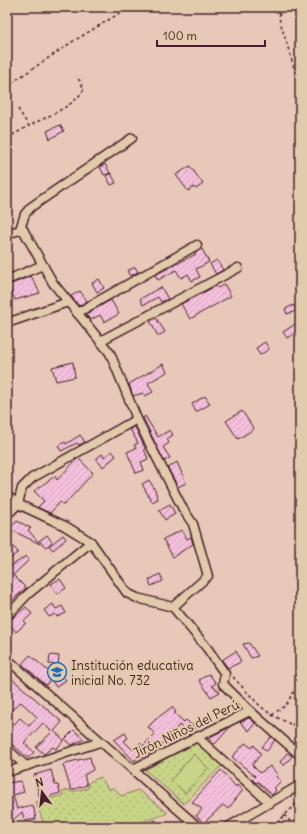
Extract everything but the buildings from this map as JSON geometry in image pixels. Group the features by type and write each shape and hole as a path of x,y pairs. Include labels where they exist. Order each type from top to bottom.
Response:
{"street":[{"path":"132,138 31,207 25,214 21,226 53,283 110,353 137,420 183,509 193,524 208,576 173,607"},
{"path":"7,234 23,229"},
{"path":"77,313 196,245"},
{"path":"7,280 43,265"},
{"path":"100,341 238,268"},
{"path":"7,323 68,302"},
{"path":"7,515 18,504 22,488 32,478 137,420"},
{"path":"7,496 18,504 65,526 91,542 127,593 137,598 173,607 207,648 225,674 223,684 250,711 300,755"},
{"path":"7,616 28,594 91,542"},
{"path":"7,659 198,827"},
{"name":"Jirón Niños del Perú","path":"133,769 250,711"},
{"path":"197,737 270,803"},
{"path":"7,772 100,742"},
{"path":"7,749 26,766"},
{"path":"228,827 300,785"}],"path":[{"path":"7,86 72,42 130,7"},
{"path":"281,7 279,18 295,71 300,76"},
{"path":"7,138 79,98 84,89 77,76"},
{"path":"18,109 29,126"},
{"path":"225,674 231,675 260,706 272,715 300,729"},
{"path":"272,715 286,705 296,691 299,683"},
{"path":"292,725 300,718"},
{"path":"273,827 298,803 300,807"},
{"path":"284,815 296,827"}],"green space":[{"path":"196,743 222,765 184,804 145,770"},
{"path":"194,754 208,768 185,793 171,780"},
{"path":"101,777 108,789 114,788 121,796 138,790 167,812 166,814 129,826 45,827 36,802 63,795 62,792 68,790 71,792 88,788 88,784 91,781"}],"place":[{"name":"Institución educativa inicial No. 732","path":"57,672"}]}
